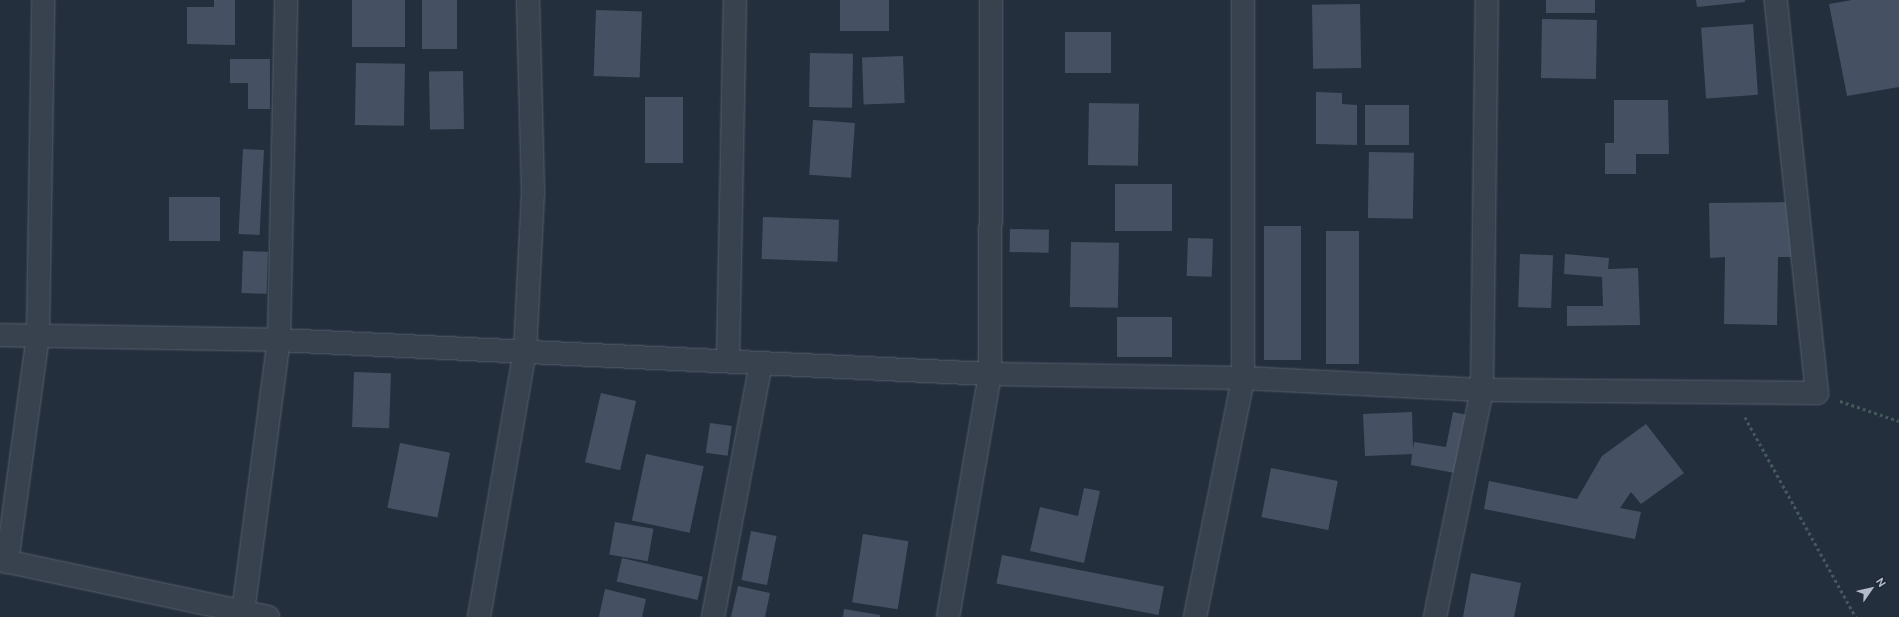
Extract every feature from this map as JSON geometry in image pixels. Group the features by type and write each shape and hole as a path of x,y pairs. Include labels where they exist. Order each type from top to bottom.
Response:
{"street":[{"path":"43,0 38,335 4,561 268,617"},
{"path":"243,612 279,340 286,0"},
{"path":"479,617 526,351 533,191 528,0"},
{"path":"728,361 735,0"},
{"path":"948,617 990,374 991,0"},
{"path":"1196,617 1243,378 1243,0"},
{"path":"1435,617 1482,390 1487,0"},
{"path":"0,336 38,335 279,340 990,374 1243,378 1482,390 1817,393 1776,0"},
{"path":"713,617 760,363"}],"path":[{"path":"1731,392 1856,617"},
{"path":"1817,393 1899,421"}],"building":[{"path":"214,0 235,0 235,45 187,44 187,7 214,7"},
{"path":"352,0 405,0 405,47 352,47"},
{"path":"422,0 457,0 457,49 422,49"},
{"path":"840,0 889,0 889,31 840,31"},
{"path":"1546,0 1595,0 1595,13 1546,13"},
{"path":"1696,0 1745,0 1745,2 1697,7"},
{"path":"1852,0 1899,0 1899,87 1847,96 1829,4"},
{"path":"1360,4 1361,68 1313,69 1312,5"},
{"path":"596,10 642,12 640,78 594,76"},
{"path":"1542,19 1597,20 1596,79 1541,78"},
{"path":"1753,24 1758,95 1706,98 1701,28"},
{"path":"1065,32 1111,32 1111,73 1065,73"},
{"path":"810,53 853,54 852,108 809,107"},
{"path":"903,56 905,103 864,104 862,57"},
{"path":"230,59 270,59 270,109 248,109 248,83 230,83"},
{"path":"356,63 405,64 404,126 355,125"},
{"path":"463,71 464,129 430,130 429,72"},
{"path":"1316,92 1342,93 1342,104 1357,105 1357,145 1316,144"},
{"path":"645,97 683,97 683,163 645,163"},
{"path":"1614,100 1668,100 1669,154 1636,154 1636,174 1605,174 1605,143 1614,143"},
{"path":"1089,103 1139,104 1138,166 1088,165"},
{"path":"1365,105 1409,105 1409,145 1365,145"},
{"path":"813,120 855,123 851,178 809,175"},
{"path":"243,149 264,150 260,235 239,234"},
{"path":"1369,152 1414,153 1413,219 1368,218"},
{"path":"1115,184 1172,184 1172,231 1115,231"},
{"path":"169,197 220,197 220,241 169,241"},
{"path":"1791,202 1791,257 1778,257 1777,325 1724,324 1725,257 1710,258 1709,203"},
{"path":"763,217 839,220 837,262 762,259"},
{"path":"1264,226 1301,226 1301,360 1264,360"},
{"path":"1010,229 1049,230 1049,253 1010,252"},
{"path":"1326,231 1359,231 1359,364 1326,364"},
{"path":"1188,238 1213,239 1212,277 1187,276"},
{"path":"1071,242 1119,243 1118,308 1070,307"},
{"path":"243,251 268,252 267,294 242,293"},
{"path":"1520,254 1553,255 1551,308 1518,307"},
{"path":"1565,254 1609,258 1608,269 1638,268 1640,325 1567,326 1567,306 1603,306 1602,277 1564,274"},
{"path":"1117,317 1172,317 1172,357 1117,357"},
{"path":"354,372 391,373 389,428 352,427"},
{"path":"601,393 636,401 620,470 585,462"},
{"path":"1412,412 1413,449 1414,442 1446,447 1453,412 1467,415 1455,473 1411,465 1412,454 1365,456 1363,414"},
{"path":"710,423 732,426 728,456 706,453"},
{"path":"1646,424 1684,473 1641,504 1631,492 1620,508 1641,512 1635,539 1484,509 1489,481 1577,499 1602,456"},
{"path":"400,443 450,453 437,518 387,508"},
{"path":"646,454 704,466 690,533 632,521"},
{"path":"1271,468 1338,481 1328,530 1261,517"},
{"path":"1084,488 1100,491 1084,563 1030,551 1040,507 1078,516"},
{"path":"615,522 653,529 648,561 609,554"},
{"path":"751,531 777,536 767,585 741,580"},
{"path":"863,534 908,541 898,609 852,602"},
{"path":"1002,555 1164,586 1158,615 996,583"},
{"path":"622,558 703,577 697,600 617,581"},
{"path":"1471,573 1521,583 1514,617 1463,617"},
{"path":"738,586 770,593 765,617 731,617"},
{"path":"605,589 646,599 642,617 599,617"},
{"path":"844,609 880,615 880,617 843,617"}]}
